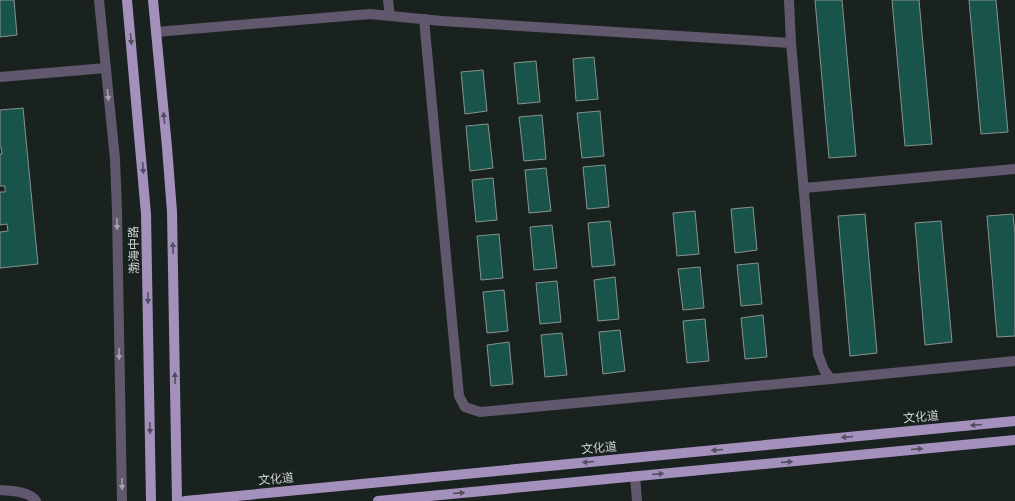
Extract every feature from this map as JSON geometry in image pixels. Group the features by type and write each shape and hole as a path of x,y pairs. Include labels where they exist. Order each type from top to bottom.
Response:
{"main road":[{"name":"渤海中路","path":"128,0 146,214 151,501"},
{"path":"153,0 172,212 177,501"},
{"name":"文化道","path":"185,501 1015,421"},
{"path":"378,501 1015,440"}],"street":[{"path":"99,0 115,166 122,501"},
{"path":"388,0 390,16"},
{"path":"788,0 818,354 824,370 831,380"},
{"path":"156,32 370,14 424,19 791,43"},
{"path":"424,19 459,396 466,406 480,412 831,380 1015,361"},
{"path":"0,77 106,68"},
{"path":"804,188 1015,169"},
{"path":"635,476 637,501"},
{"path":"0,490 20,491 35,498 36,501"}],"building":[{"path":"0,0 14,0 17,35 0,37"},
{"path":"815,0 842,0 856,156 829,158"},
{"path":"892,0 919,0 932,144 905,146"},
{"path":"969,0 996,0 1008,132 981,134"},
{"path":"594,57 598,99 576,101 573,59"},
{"path":"536,61 540,102 518,104 514,63"},
{"path":"483,70 487,111 465,114 461,72"},
{"path":"23,108 38,264 0,268 0,232 8,231 7,224 0,225 0,192 5,192 5,186 0,186 0,154 2,154 0,147 0,110"},
{"path":"600,111 604,156 582,158 577,113"},
{"path":"542,115 546,159 524,161 519,117"},
{"path":"488,124 493,168 470,171 466,126"},
{"path":"605,165 609,207 587,209 583,167"},
{"path":"546,168 551,211 529,213 525,170"},
{"path":"493,178 497,220 476,222 472,180"},
{"path":"753,207 757,250 735,253 731,209"},
{"path":"695,211 699,254 677,256 673,213"},
{"path":"865,214 877,353 850,356 838,216"},
{"path":"1013,214 1015,234 1015,336 997,337 987,216"},
{"path":"610,221 615,265 592,267 588,223"},
{"path":"941,221 952,342 925,345 915,223"},
{"path":"552,225 557,268 534,270 530,227"},
{"path":"499,234 503,278 481,280 477,236"},
{"path":"758,263 762,304 741,306 737,265"},
{"path":"700,267 704,308 683,310 678,269"},
{"path":"615,277 619,319 598,321 594,280"},
{"path":"557,281 561,322 540,324 536,283"},
{"path":"504,290 508,331 487,333 483,292"},
{"path":"763,315 767,357 745,359 741,318"},
{"path":"705,319 709,361 687,363 683,321"},
{"path":"620,330 625,371 603,374 599,332"},
{"path":"562,333 567,375 545,377 541,335"},
{"path":"509,342 513,384 491,386 487,345"}]}
